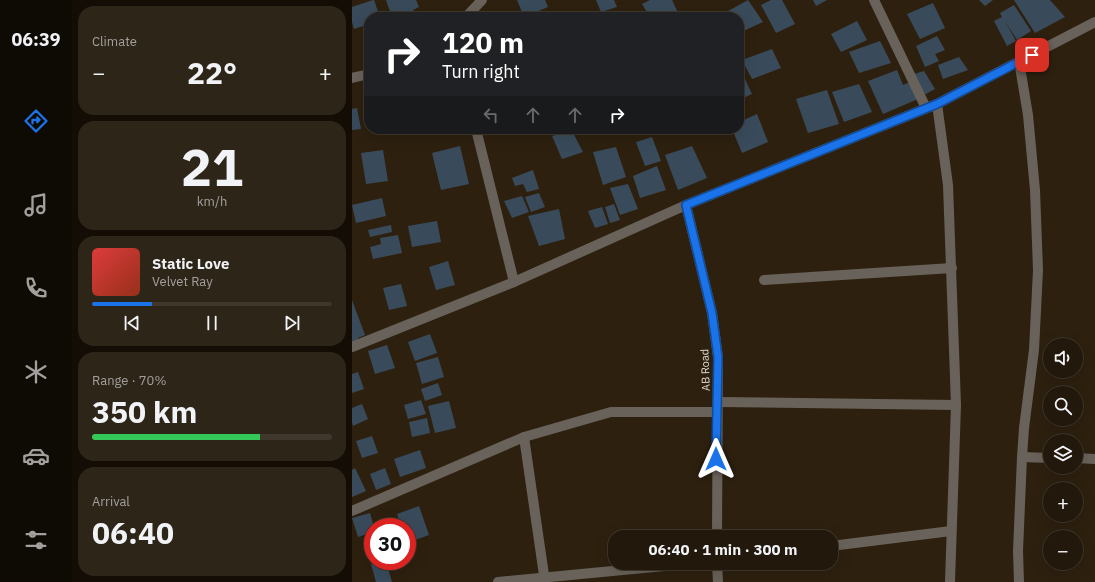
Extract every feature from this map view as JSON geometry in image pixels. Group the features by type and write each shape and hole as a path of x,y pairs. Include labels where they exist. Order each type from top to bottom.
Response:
{"street":[{"path":"471,12 482,0"},
{"path":"874,0 926,108"},
{"path":"352,347 514,282 686,205 937,104 1095,22"},
{"path":"1019,61 1029,122 1035,190 1038,270 1034,350 1024,428 1022,457 1018,551 1019,582"},
{"path":"352,78 364,75"},
{"path":"937,104 948,185 956,405 950,582"},
{"path":"477,134 514,282"},
{"name":"AB Road","path":"686,205 712,313 718,357 717,530"},
{"path":"764,280 952,268"},
{"path":"352,511 524,437 611,412 717,407 956,405"},
{"path":"524,437 545,580"},
{"path":"1022,457 1043,458"},
{"path":"1083,458 1095,459"},
{"path":"838,545 951,531"},
{"path":"498,582 545,580 634,570"},
{"path":"717,570 718,582"}],"building":[{"path":"374,0 378,12 364,12 364,26 354,29 352,22 352,7"},
{"path":"386,0 416,0 419,7 413,10 414,12 390,12"},
{"path":"517,0 545,0 548,7 536,12 522,12"},
{"path":"596,0 614,0 617,7 601,12"},
{"path":"650,0 672,0 678,12 647,12 642,4"},
{"path":"748,0 763,22 744,31 744,12 726,12"},
{"path":"771,0 782,0 795,24 776,33 761,5"},
{"path":"813,0 827,0 816,6"},
{"path":"979,0 993,0 985,6"},
{"path":"1014,0 1050,0 1065,17 1035,33"},
{"path":"933,3 945,28 920,39 907,14"},
{"path":"1014,5 1031,31 1017,40 1005,21 1016,41 1007,46 994,21 1002,17 1000,13"},
{"path":"857,21 867,40 841,52 831,34"},
{"path":"937,36 945,50 935,54 939,61 925,67 916,46"},
{"path":"880,41 891,63 859,73 849,52"},
{"path":"772,49 781,68 752,79 744,64 744,59"},
{"path":"959,57 968,70 943,79 938,65"},
{"path":"897,70 903,85 910,82 918,99 883,114 868,81"},
{"path":"924,71 935,89 924,95 914,74"},
{"path":"744,80 752,94 744,98"},
{"path":"859,84 872,112 844,122 832,92"},
{"path":"827,90 839,124 808,133 796,99"},
{"path":"357,108 361,129 352,130 352,109"},
{"path":"757,114 768,142 742,153 734,134 744,134 744,120"},
{"path":"560,134 574,134 583,152 562,159 552,136"},
{"path":"652,137 661,161 645,166 636,142"},
{"path":"460,146 469,184 441,190 432,153"},
{"path":"692,146 707,178 678,190 665,155"},
{"path":"616,147 626,177 603,185 593,152"},
{"path":"383,150 388,181 366,184 361,153"},
{"path":"657,166 666,190 640,198 633,176"},
{"path":"533,170 539,189 527,192 523,184 515,186 512,178"},
{"path":"628,184 638,209 620,215 610,188"},
{"path":"539,193 545,207 531,212 525,197"},
{"path":"522,196 529,212 512,218 504,201"},
{"path":"382,198 386,216 356,223 352,205"},
{"path":"614,204 620,220 610,223 605,207"},
{"path":"602,207 608,224 595,228 588,211"},
{"path":"559,209 565,239 539,246 528,216"},
{"path":"437,221 441,242 412,247 408,226"},
{"path":"391,225 392,232 370,237 368,230"},
{"path":"398,235 402,253 373,259 370,247 381,244 380,238"},
{"path":"448,261 455,285 436,290 429,267"},
{"path":"401,284 407,306 389,310 383,288"},
{"path":"352,300 365,335 358,338 359,341 352,344"},
{"path":"430,334 437,353 415,361 408,342"},
{"path":"387,345 395,368 375,374 368,351"},
{"path":"438,357 444,377 422,384 416,363"},
{"path":"358,372 364,389 352,393 352,374"},
{"path":"438,383 442,395 425,401 421,389"},
{"path":"421,400 426,414 408,419 404,405"},
{"path":"449,401 456,428 435,433 428,406"},
{"path":"362,404 368,419 353,426 352,408"},
{"path":"427,418 430,433 412,437 409,422"},
{"path":"372,436 378,453 362,458 356,441"},
{"path":"420,450 426,468 400,477 394,459"},
{"path":"355,468 366,491 352,497 352,470"},
{"path":"385,468 391,484 376,490 370,474"},
{"path":"419,506 429,535 416,540 416,518 398,518 397,514"},
{"path":"370,513 371,518 364,518 364,535 358,537 352,518"},
{"path":"373,570 389,570 392,582 376,582"}],"route":[{"path":"716,459 718,357 712,313 686,205 937,104 1032,55"}]}
